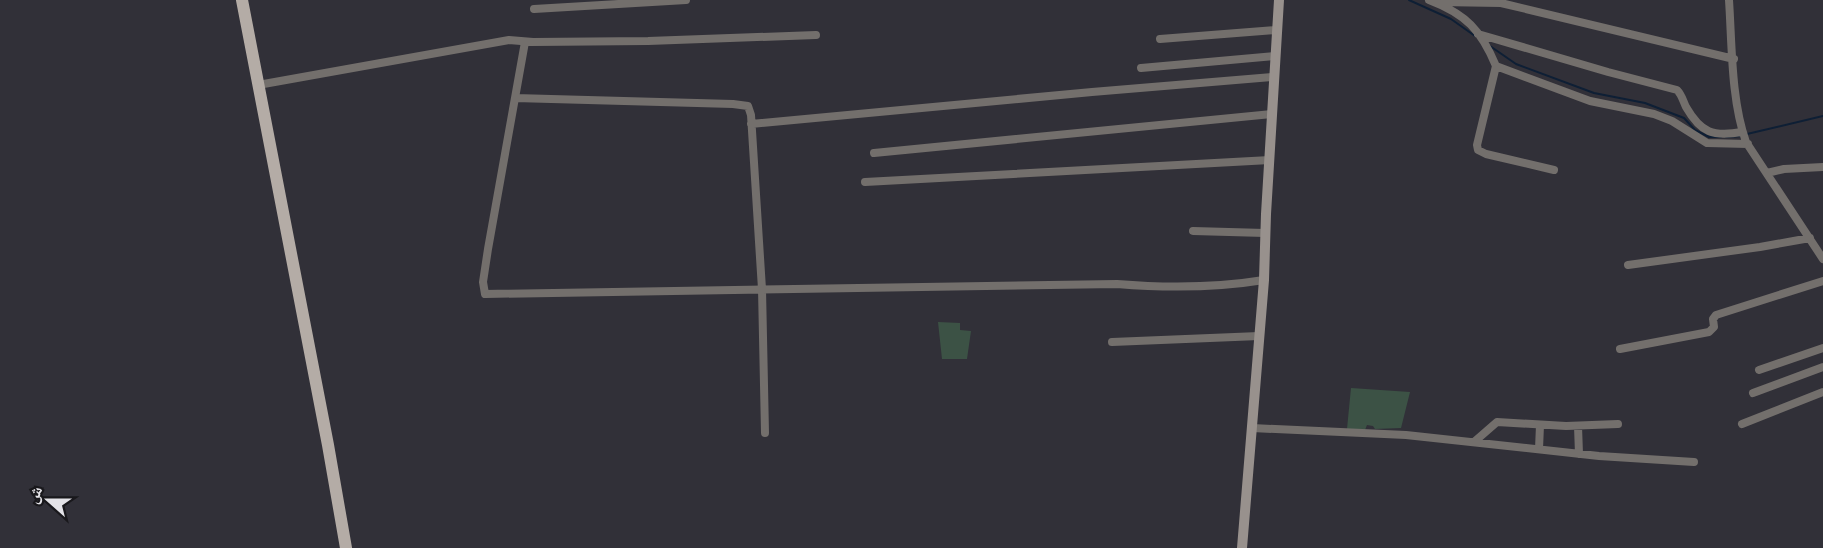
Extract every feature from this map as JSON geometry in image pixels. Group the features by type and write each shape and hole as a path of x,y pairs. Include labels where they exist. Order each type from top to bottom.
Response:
{"main road":[{"path":"242,0 346,548"}],"street":[{"path":"534,9 686,0"},
{"path":"1242,548 1264,280 1279,0"},
{"path":"1729,0 1734,81 1745,138 1823,259"},
{"path":"1432,1 1501,3 1734,59"},
{"path":"1432,1 1469,20 1496,66 1477,145 1478,150 1486,154 1554,170"},
{"path":"1160,39 1276,30"},
{"path":"1478,34 1677,90 1694,120 1704,130 1713,134 1745,138"},
{"path":"258,85 509,40 525,42 648,41 816,35"},
{"path":"525,42 488,249 483,282 485,294 1117,284 1157,287 1235,285 1264,280"},
{"path":"1141,68 1275,56"},
{"path":"1496,66 1590,101 1654,114 1671,121 1707,143 1745,138"},
{"path":"751,124 1274,77"},
{"path":"515,98 747,106 751,124 762,289 765,433"},
{"path":"874,153 1272,114"},
{"path":"865,182 1270,160"},
{"path":"1767,173 1784,169 1823,168"},
{"path":"1193,231 1265,233"},
{"path":"1628,265 1810,238"},
{"path":"1620,349 1708,332 1714,327 1713,319 1716,315 1823,281"},
{"path":"1112,342 1259,336"},
{"path":"1759,370 1823,348"},
{"path":"1753,393 1823,367"},
{"path":"1742,424 1823,392"},
{"path":"1474,442 1497,422 1578,426 1618,424"},
{"path":"1539,449 1540,425"},
{"path":"1578,426 1579,454"},
{"path":"1252,428 1406,435 1579,454 1694,462"}],"green space":[{"path":"938,322 960,323 960,330 971,331 967,359 942,359"},
{"path":"1351,388 1410,392 1401,428 1375,429 1367,425 1365,430 1347,429"}],"waterway":[{"path":"1409,0 1451,19 1475,36"},
{"path":"1490,46 1516,64 1594,93 1645,103 1684,118 1695,130 1709,137 1721,137"},
{"path":"1747,134 1823,116"},
{"path":"1726,137 1742,136"}]}
